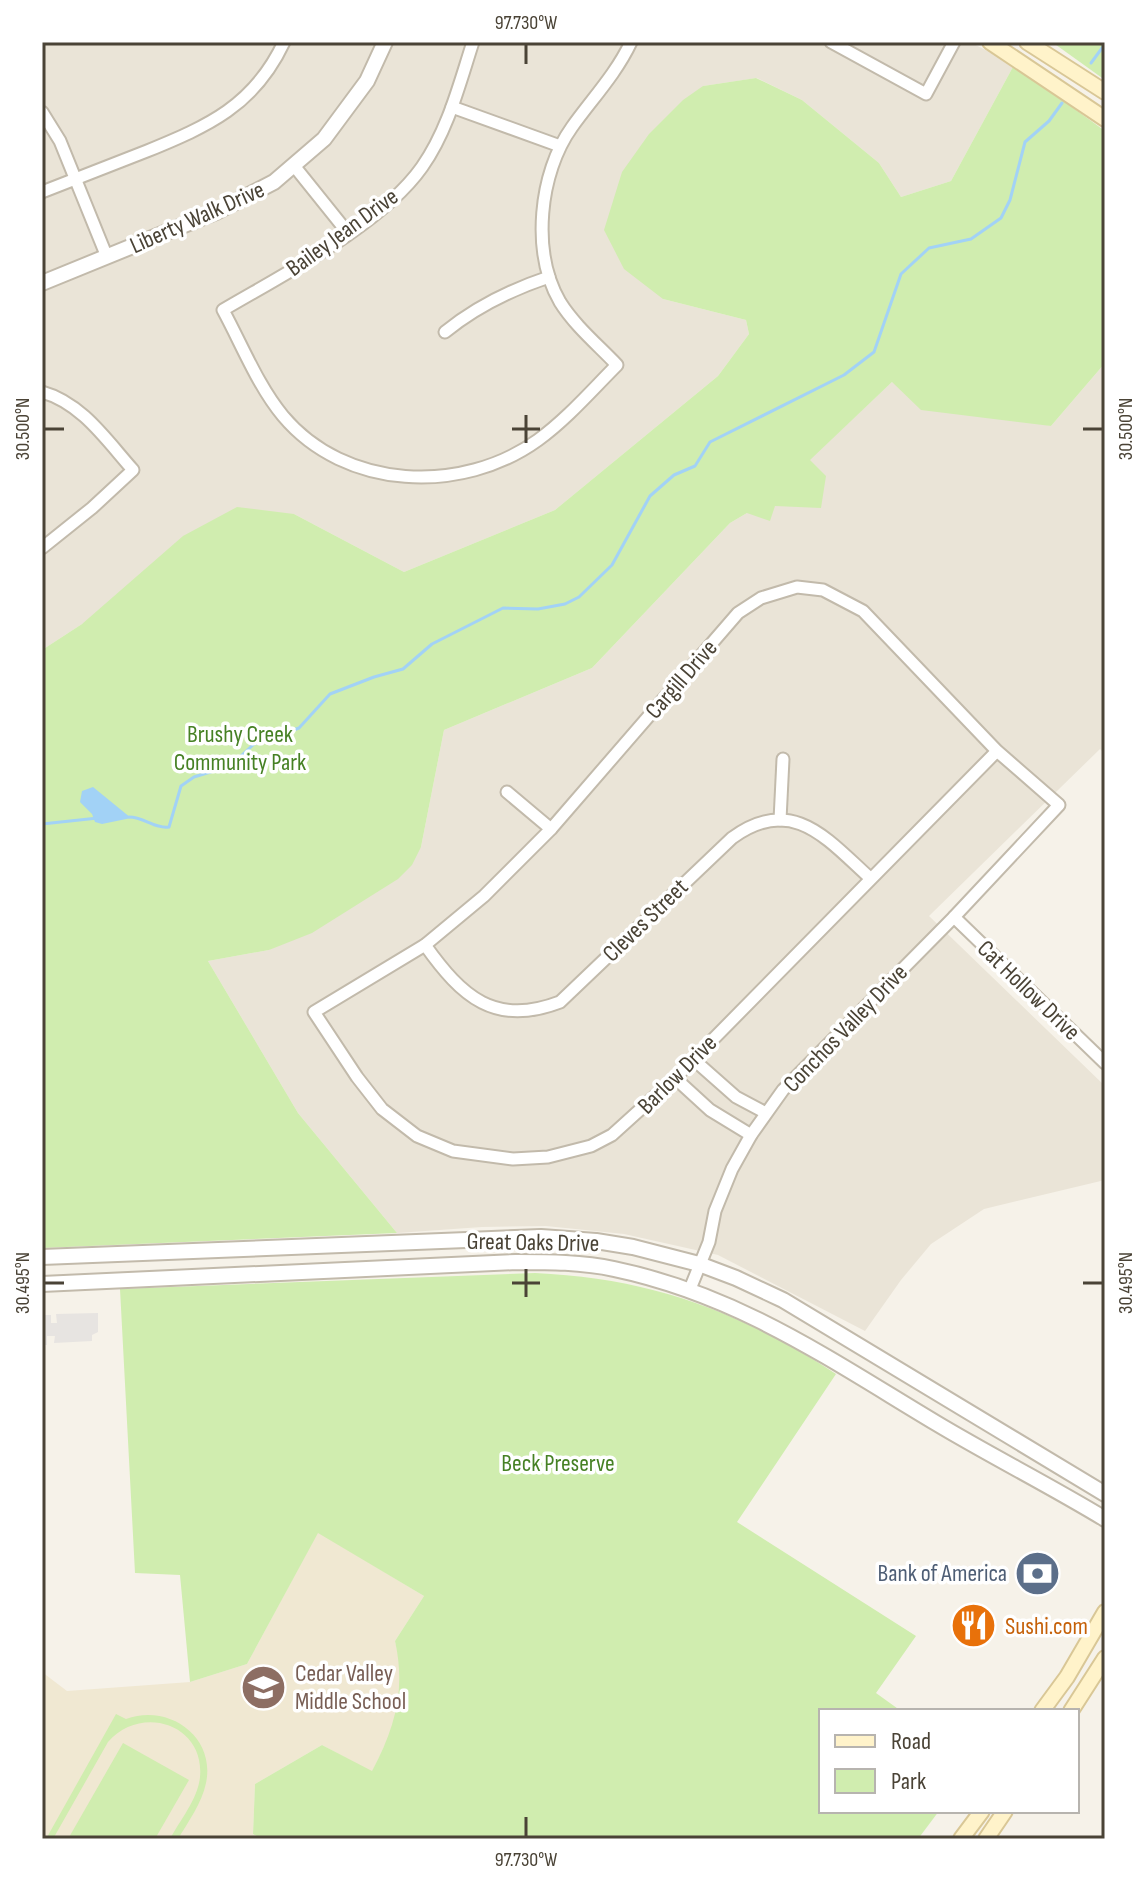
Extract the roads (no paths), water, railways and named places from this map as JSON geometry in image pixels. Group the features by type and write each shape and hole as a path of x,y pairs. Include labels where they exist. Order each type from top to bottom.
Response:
{"main road":[{"path":"990,42 1105,119"},
{"path":"1027,42 1105,92"},
{"path":"1043,1709 1067,1677 1105,1612"},
{"path":"1072,1709 1105,1658"},
{"path":"950,1839 969,1813"},
{"path":"961,1839 980,1813"},
{"path":"986,1839 1004,1813"}],"street":[{"path":"42,192 197,130 227,113 253,90 274,63 284,42"},
{"name":"Liberty Walk Drive","path":"42,283 237,202 274,182 324,139 367,81 385,42"},
{"name":"Bailey Jean Drive","path":"473,42 442,133 418,172 394,198 316,256 223,310 273,403 294,428 314,444 369,469 405,477 433,478 460,474 521,451 551,429 617,365 570,317 549,277"},
{"path":"445,332 488,301 549,277 541,242 543,205 560,146 609,79 631,42"},
{"path":"831,42 926,94 954,42"},
{"path":"452,107 560,146"},
{"path":"42,112 77,178 107,257"},
{"path":"295,167 348,233"},
{"path":"42,392 55,395 75,407 133,470 42,548"},
{"name":"Cargill Drive","path":"314,1012 425,945 484,896 551,829 738,613 761,598 797,587 823,590 863,611 997,751 1059,805"},
{"name":"Barlow Drive","path":"314,1012 382,1109 417,1136 464,1153 513,1159 548,1157 591,1146 612,1135 675,1078 997,751"},
{"path":"783,759 780,820 815,829 870,878"},
{"path":"507,792 551,829"},
{"name":"Conchos Valley Drive","path":"690,1289 709,1242 732,1169 751,1135 783,1090 954,917 1059,805"},
{"name":"Cleves Street","path":"425,945 466,994 495,1010 515,1013 541,1009 560,1002 732,838 759,823 780,820"},
{"name":"Cat Hollow Drive","path":"954,917 1105,1063"},
{"path":"693,1059 736,1097 766,1113"},
{"path":"675,1078 710,1110 751,1135"},
{"name":"Great Oaks Drive","path":"42,1257 541,1237 633,1247 699,1264 783,1300 1105,1494"},
{"name":"Great Oaks Drive","path":"42,1284 516,1262 562,1262 604,1267 690,1289 774,1326 1105,1519"}],"water":[{"path":"93,787 131,818 102,824 95,822 80,802 82,791"}],"waterway":[{"path":"1091,63 1105,44"},
{"path":"129,817 169,827 181,786 194,777 230,766 254,744 299,728 330,694 403,669 432,644 503,608 538,609 565,604 579,597 612,565 650,496 674,475 695,466 710,442 844,375 874,352 901,274 929,248 971,239 1001,218 1010,200 1025,142 1049,121 1062,103"},
{"path":"42,824 98,818"}],"place":[{"name":"Bank of America","path":"1038,1573"},
{"name":"Sushi.com","path":"974,1626"},
{"name":"Cedar Valley Middle School","path":"264,1687"}],"park label":[{"name":"Brushy Creek Community Park","path":"240,748"},
{"name":"Beck Preserve","path":"558,1463"}]}
